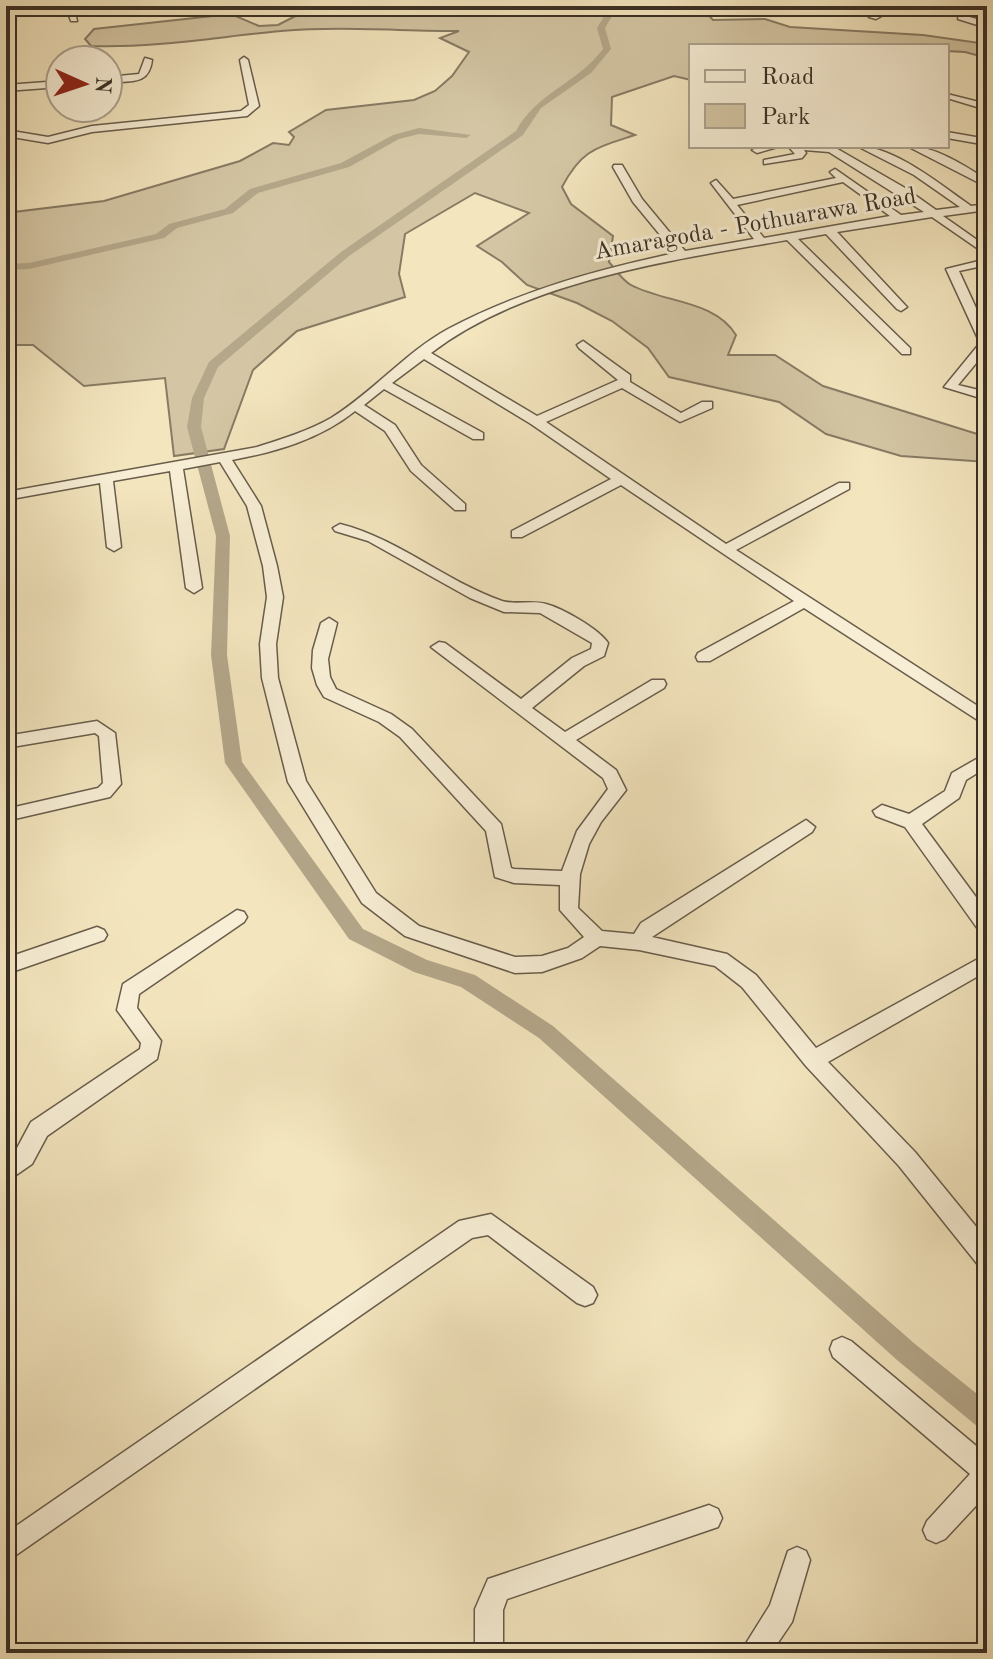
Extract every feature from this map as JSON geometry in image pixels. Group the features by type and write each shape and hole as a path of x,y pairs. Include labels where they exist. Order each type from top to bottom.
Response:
{"street":[{"path":"70,6 74,19"},
{"path":"873,17 895,6"},
{"path":"964,8 961,17 987,25"},
{"path":"124,78 146,73 148,60"},
{"path":"6,133 48,140 92,129 244,114 254,106 244,60"},
{"path":"6,88 44,85"},
{"path":"950,96 987,107"},
{"path":"949,135 987,142"},
{"path":"757,150 766,148"},
{"path":"768,162 798,156 801,153 796,148"},
{"path":"813,148 831,149 935,213 987,252"},
{"path":"866,148 918,173 969,209"},
{"path":"916,148 963,169 987,184"},
{"path":"618,167 637,200 682,255"},
{"path":"832,171 899,218"},
{"path":"730,203 844,179"},
{"path":"716,183 763,243"},
{"name":"Amaragoda - Pothuarawa Road","path":"6,496 259,451 297,439 356,406 450,333 512,305 618,267 899,218 987,207"},
{"path":"829,230 901,307"},
{"path":"791,238 906,351"},
{"path":"987,262 952,269 986,343 950,387 987,396"},
{"path":"536,421 623,383 626,378 583,345"},
{"path":"424,354 536,421 725,550 987,720"},
{"path":"623,383 680,418 707,405"},
{"path":"386,385 478,436"},
{"path":"356,406 390,428 416,468 460,507"},
{"path":"218,458 254,506 270,566 275,597 268,644 270,678 297,782 369,898 412,931 515,965 542,964 564,957 597,938 639,942 720,959 749,981 813,1060 907,1159 987,1258"},
{"path":"176,465 194,588"},
{"path":"106,476 114,547"},
{"path":"517,534 620,480"},
{"path":"725,550 844,486"},
{"path":"340,528 373,538 475,595 504,607 543,608 596,637 600,643 598,652 578,662 522,707"},
{"path":"704,657 804,602"},
{"path":"329,623 319,649 324,686 330,693 385,718 406,733 495,829 502,872 514,876 568,878"},
{"path":"439,647 610,774 617,790 589,821 568,878 569,910 597,938"},
{"path":"566,739 658,684"},
{"path":"6,742 97,727 107,733 112,784 104,793 6,815"},
{"path":"911,822 953,794 958,777 987,759"},
{"path":"882,811 911,822 987,927"},
{"path":"639,942 648,928 806,827"},
{"path":"6,1172 24,1157 39,1129 150,1053 151,1041 127,1010 130,990 237,917"},
{"path":"6,966 97,935"},
{"path":"813,1060 987,962"},
{"path":"6,1549 467,1228 491,1224 585,1295"},
{"path":"842,1349 987,1474 936,1530"},
{"path":"489,1653 489,1609 498,1589 709,1518"},
{"path":"754,1653 782,1612 793,1584 797,1560"}],"green space":[{"path":"315,6 700,6 713,20 765,19 790,27 923,35 987,44 987,58 949,51 949,44 689,44 689,80 674,76 612,97 611,125 635,135 591,152 576,165 562,187 571,204 613,236 609,262 631,285 703,309 727,324 736,335 728,355 775,355 823,386 987,437 987,462 901,456 826,434 779,402 669,377 648,348 612,321 577,303 527,285 502,262 477,246 529,213 475,193 405,234 399,274 405,297 297,331 253,370 224,449 174,456 165,378 84,386 33,345 6,345 6,213 104,201 240,161 273,143 289,145 294,137 289,132 326,110 414,100 435,91 452,76 469,52 440,38 459,31 303,30 124,46 89,44 85,39 94,29 231,14 259,26 278,25"}],"waterway":[{"path":"614,6 601,28 607,49 587,71 538,106 520,133 345,254 213,365 198,398 194,427 223,536 219,655 234,763 356,934 421,966 468,981 546,1032 906,1352 987,1418"},
{"path":"6,267 29,266 160,236 173,226 229,211 254,191 345,165 396,137 419,131 466,135"}]}
